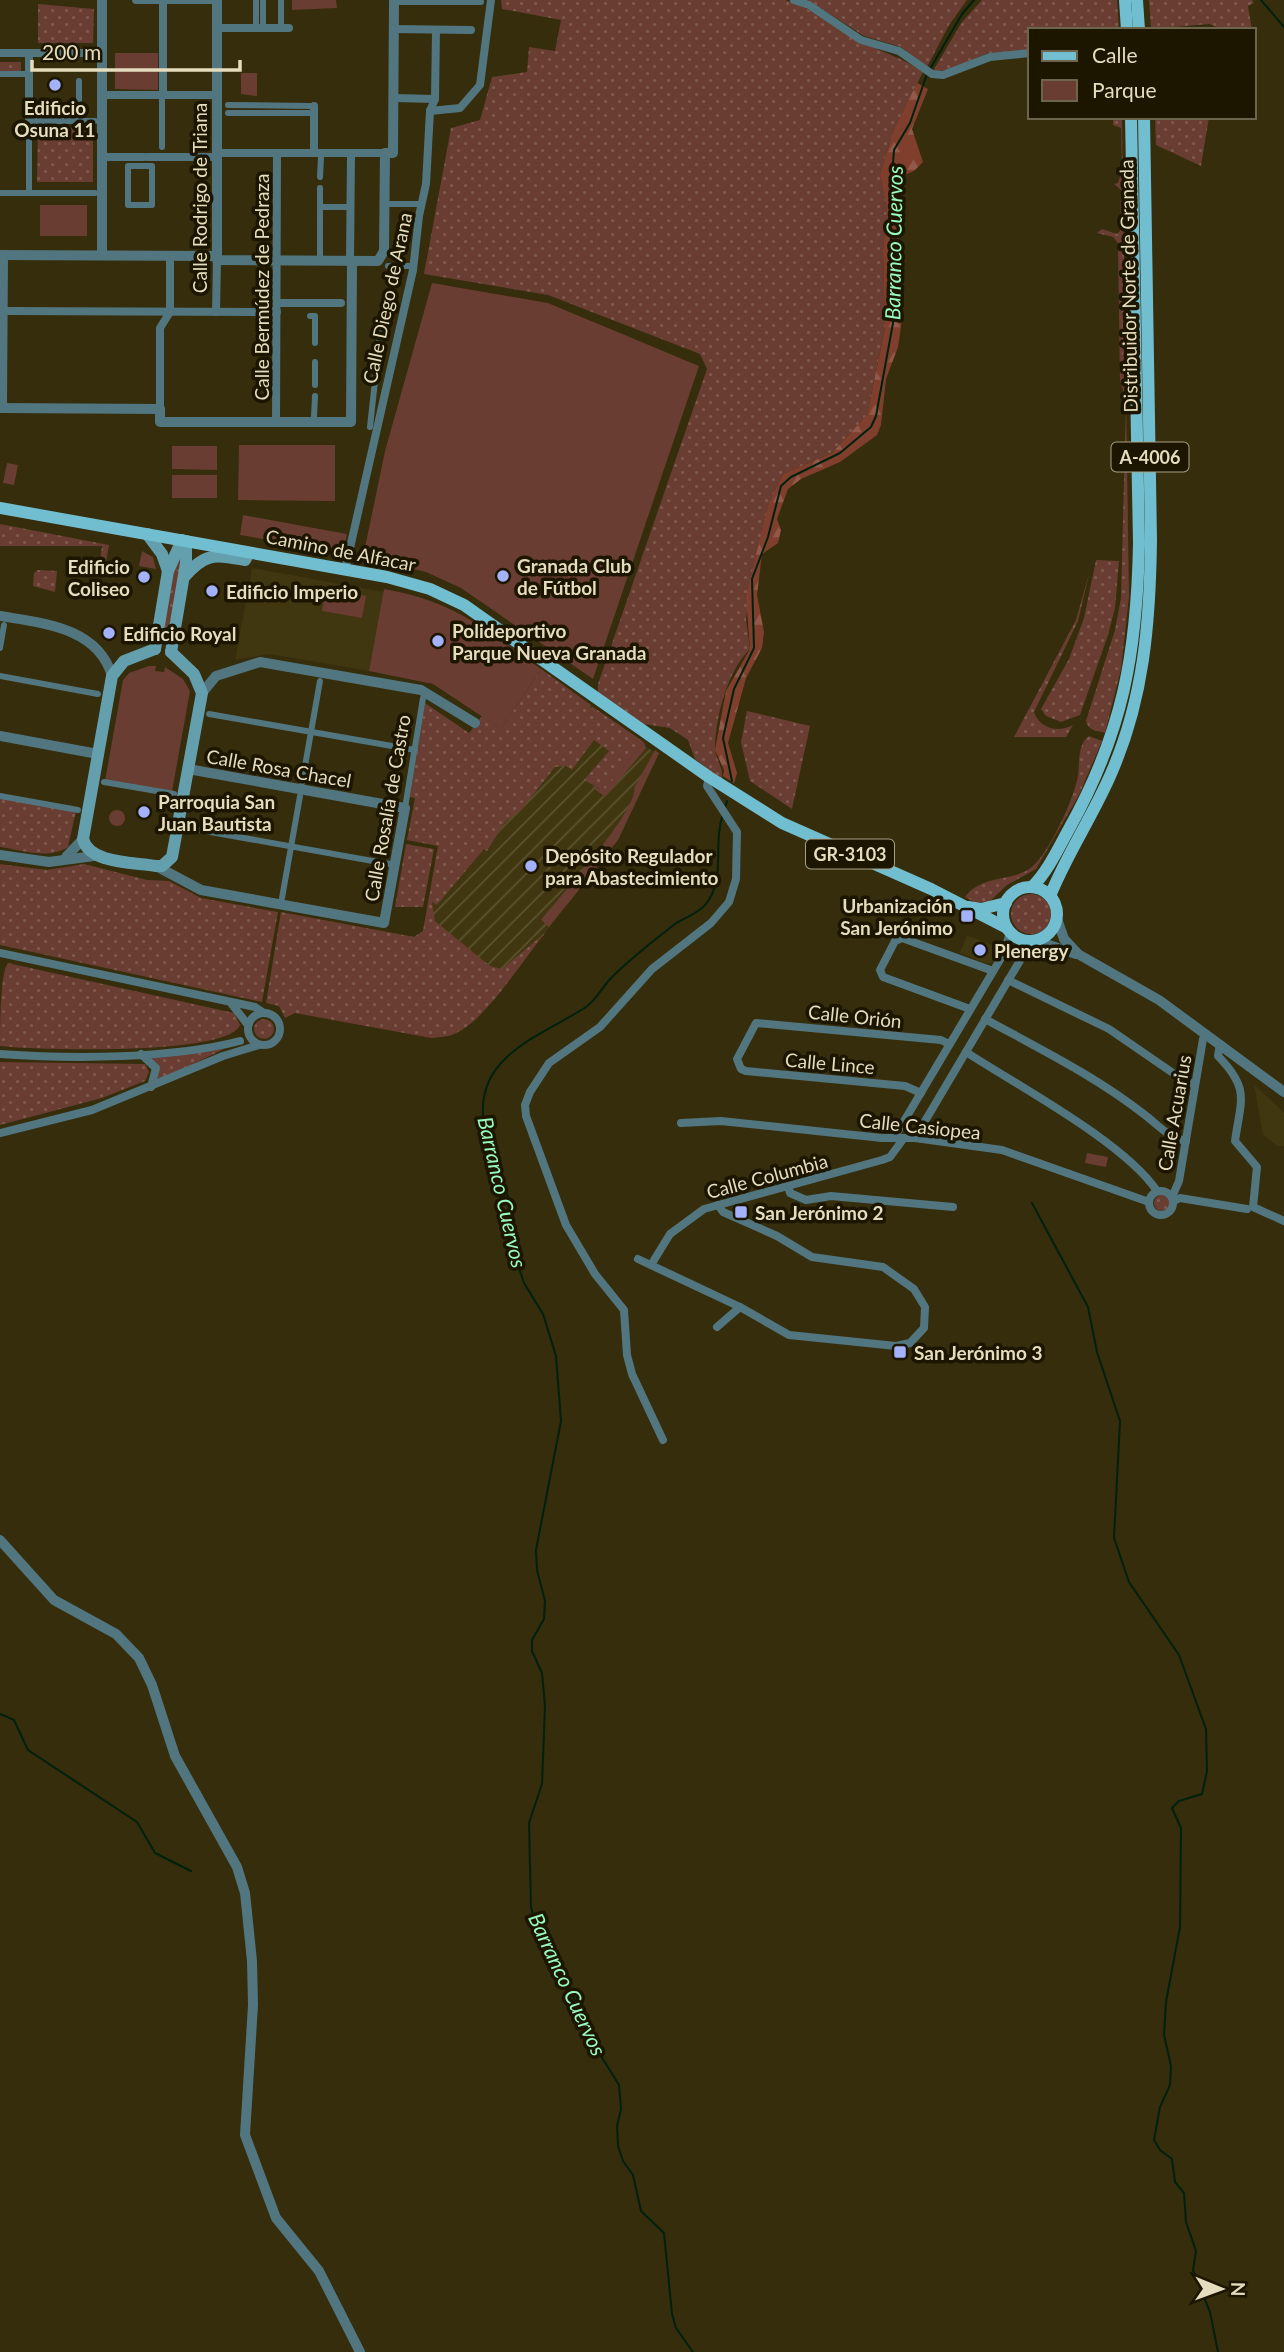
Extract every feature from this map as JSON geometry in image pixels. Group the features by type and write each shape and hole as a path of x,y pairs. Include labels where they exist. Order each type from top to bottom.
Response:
{"main road":[{"path":"1125,0 1127,28"},
{"path":"1137,0 1139,28"},
{"name":"Distribuidor Norte de Granada","path":"1031,887 1046,871 1098,773 1124,695 1133,655 1138,606 1139,543 1131,119"},
{"name":"Distribuidor Norte de Granada","path":"1051,896 1121,749 1136,703 1144,659 1150,607 1151,540 1144,119"},
{"name":"Camino de Alfacar","path":"0,508 411,582 464,605 709,777 803,834 964,906"},
{"path":"147,534 162,554 168,571"},
{"path":"156,644 168,571 184,541"},
{"path":"171,647 184,578 184,541"},
{"path":"184,578 205,558 223,556 245,560 249,552"},
{"path":"165,637 171,647 194,674 202,693 172,857 162,866 156,866 94,856 85,847 83,839 112,676 124,662 165,637"},
{"path":"1031,887 1051,896"},
{"name":"GR-3103","path":"964,906 981,909 1006,903 1016,891 1031,887"},
{"name":"GR-3103","path":"1051,896 1057,919"},
{"path":"1006,903 1003,911 1008,930"},
{"name":"GR-3103","path":"964,906 1034,941"},
{"path":"1034,941 1050,933 1057,919"}],"street":[{"path":"102,0 102,255"},
{"path":"136,0 217,0"},
{"path":"162,147 163,0"},
{"name":"Calle Rodrigo de Triana","path":"216,312 217,0"},
{"path":"256,0 259,23 263,0"},
{"path":"217,28 285,25 281,0"},
{"path":"430,111 460,108 481,85 491,0"},
{"path":"794,0 809,5 861,40 899,51 929,72 943,75 990,57 1028,53"},
{"path":"102,157 393,153 394,29 397,1 481,2"},
{"path":"394,29 471,30"},
{"name":"Calle Diego de Arana","path":"345,569 413,270 419,216 426,184 430,111 435,99 436,30"},
{"path":"0,53 102,52"},
{"path":"29,53 29,193"},
{"path":"0,74 26,74"},
{"path":"79,81 79,121"},
{"path":"102,95 217,96"},
{"path":"394,98 435,99"},
{"path":"228,109 311,108 320,178 320,256"},
{"path":"29,121 95,121"},
{"name":"Calle Bermúdez de Pedraza","path":"276,422 277,153"},
{"path":"170,256 170,312 160,328 160,422 351,422 351,153"},
{"path":"383,263 385,153"},
{"path":"128,166 152,166 152,205 128,205 128,166"},
{"path":"0,193 95,193"},
{"path":"390,204 421,204"},
{"path":"320,207 351,207"},
{"path":"160,409 2,407 2,255 170,256 351,261 410,266"},
{"path":"2,312 216,312 341,303"},
{"path":"310,316 315,316 314,417"},
{"path":"370,427 382,316"},
{"path":"0,648 2,620 67,629 103,656 124,662"},
{"path":"103,656 112,676"},
{"path":"194,674 216,676 260,662 406,687 434,696 475,723"},
{"path":"202,693 216,676"},
{"path":"0,677 99,694"},
{"path":"302,783 320,681"},
{"name":"Calle Rosalía de Castro","path":"183,879 201,890 386,917 423,698"},
{"path":"209,713 415,750"},
{"path":"0,736 98,754"},
{"name":"Calle Rosa Chacel","path":"188,769 405,808"},
{"path":"663,1440 632,1374 627,1355 624,1310 595,1274 566,1225 526,1116 525,1104 549,1063 600,1027 652,969 722,912 736,879 738,843 730,818 707,786 709,777"},
{"path":"104,782 174,794"},
{"path":"0,796 78,810"},
{"path":"282,898 300,796"},
{"path":"188,828 395,865"},
{"path":"66,858 83,839"},
{"path":"0,855 40,862 94,856"},
{"path":"172,857 183,879"},
{"path":"156,866 183,879"},
{"name":"GR-3103","path":"1057,919 1064,939 1079,954"},
{"path":"894,1138 1004,953 1008,930"},
{"path":"971,1009 880,975 898,939 993,971"},
{"path":"915,1138 1019,961 1034,941"},
{"name":"GR-3103","path":"1034,941 1079,954 1159,1000 1284,1092"},
{"path":"0,953 256,1007 275,1018 280,1032 270,1044 223,1056 92,1110 0,1132"},
{"path":"1004,953 1019,961"},
{"path":"1008,980 1109,1029 1186,1082 1195,1084"},
{"path":"231,1003 248,1025"},
{"path":"259,1045 248,1035 248,1025 252,1017 264,1013"},
{"path":"985,1020 1081,1070 1172,1137 1186,1141"},
{"name":"Calle Orión","path":"738,1064 737,1059 756,1023 942,1040 950,1044"},
{"name":"Calle Acuarius","path":"1173,1199 1179,1181 1203,1039 1207,1034"},
{"path":"223,1056 248,1035"},
{"path":"0,1054 65,1057 141,1055 216,1047 240,1041"},
{"path":"950,1044 1097,1136 1139,1171 1157,1191 1166,1191 1173,1199 1172,1209 1162,1215 1151,1210 1149,1202 1157,1191"},
{"path":"950,1044 954,1054 965,1052"},
{"path":"1220,1044 1218,1056 1235,1074 1242,1092 1235,1141 1257,1167 1253,1207 1284,1221"},
{"path":"141,1055 156,1068 151,1087"},
{"name":"Calle Lince","path":"738,1064 746,1071 905,1086 921,1093"},
{"name":"GR-3103","path":"1252,1068 1284,1101"},
{"name":"Calle Casiopea","path":"681,1123 721,1121 915,1138 1002,1150 1149,1202"},
{"name":"Calle Columbia","path":"651,1265 681,1223 704,1209 890,1157 904,1138"},
{"path":"788,1186 790,1193 806,1200 831,1196 953,1207"},
{"path":"1173,1199 1247,1209"},
{"path":"638,1259 740,1307 798,1338 888,1346 911,1343 920,1334 926,1321 925,1307 919,1294 888,1269 812,1257 723,1212 718,1205"},
{"path":"717,1327 740,1307"},
{"path":"0,1540 54,1600 116,1634 139,1658 152,1685 175,1756 237,1867 245,1894 253,1961 245,2135 276,2218 319,2271 360,2352"}],"shaded area":[{"path":"252,568 384,592 369,671 269,654 235,660"},
{"path":"541,669 651,750 659,753 618,840 485,1009 459,1032 431,1038 372,929 415,937 423,931 438,846 407,840 482,716 501,729"},
{"name":"Plenergy","path":"967,935 999,948 993,962 988,964 960,953"},
{"path":"1254,1084 1284,1113 1284,1146 1277,1146 1263,1135"}],"green space":[{"path":"292,0 336,0 337,8 292,10"},
{"path":"501,0 785,0 816,13 871,46 923,72 894,129 880,174 887,211 883,251 885,328 867,415 832,453 783,474 769,502 746,619 750,649 729,682 718,722 715,748 722,780 695,759 688,740 670,728 643,724 598,693 598,684 707,369 700,354 548,295 424,274 451,128 480,120 492,77 527,72 529,47 555,51 561,20 502,9"},
{"path":"808,0 967,0 949,25 927,67 901,47 864,36"},
{"path":"982,0 1117,0 1119,28 1028,28 1028,51 988,53 948,70 933,71 962,22"},
{"path":"1149,0 1252,0 1254,3 1248,6 1252,28 1220,28 1209,24 1151,28"},
{"path":"38,4 94,9 93,43 38,43"},
{"path":"115,53 158,53 158,90 115,89"},
{"path":"0,62 21,62 21,71 0,71"},
{"path":"241,73 257,73 257,96 241,94"},
{"path":"917,83 928,89 912,129 923,162 914,171 893,180 899,243 896,273 902,320 898,347 886,379 881,425 877,435 840,462 801,479 788,489 777,519 781,530 778,543 762,554 757,595 764,632 762,648 746,678 728,743 737,773 734,783 723,776 724,770 715,750 726,691 750,649 746,596 769,502 783,474 832,453 867,415 885,328 883,251 887,211 880,174 894,129"},
{"path":"1122,119 1129,596 1121,669 1105,733 1091,729 1086,721 1115,630 1121,598 1126,400 1120,380 1118,243 1113,237 1097,233 1102,229 1117,234 1120,231 1121,190 1114,184 1118,183 1122,170 1121,128 1113,125 1113,120"},
{"path":"1155,119 1209,119 1201,166 1156,145"},
{"path":"38,127 93,127 93,182 37,182"},
{"path":"40,205 87,205 87,236 40,236"},
{"path":"432,283 548,303 699,366 593,679 461,588 426,572 363,557 385,451"},
{"path":"239,445 335,445 335,501 238,500"},
{"path":"172,446 217,446 217,470 172,469"},
{"path":"7,463 18,465 14,485 3,483"},
{"path":"172,475 217,475 217,498 172,498"},
{"path":"243,515 347,534 343,553 240,535"},
{"path":"0,524 109,545 106,562 100,561 102,546 0,546"},
{"path":"142,551 153,557 156,569 139,566"},
{"path":"177,553 181,561 169,629 164,628"},
{"path":"1096,560 1119,561 1115,608 1080,715 1061,722 1046,716 1041,709 1069,659 1084,618"},
{"path":"38,570 57,571 55,592 33,586 34,573"},
{"path":"1090,570 1078,621 1034,712 1045,726 1050,728 1061,729 1073,725 1066,737 1014,737 1076,620"},
{"path":"326,588 366,596 362,618 322,611"},
{"name":"Polideportivo Parque Nueva Granada","path":"384,589 430,601 468,618 541,669 501,729 433,684 369,671"},
{"path":"156,666 155,671 164,672 165,667 183,679 190,691 172,792 105,781 123,680 129,673"},
{"path":"541,669 591,705 589,708 593,707 644,742 604,791 584,780 609,751 594,740 572,770 566,766 555,767 521,810 505,822 487,851 484,849 437,905 432,902 435,921 490,966 502,969 546,932 481,1014 452,1035 431,1038 295,1013 285,1018 279,1006 266,1003 281,912 414,937 423,931 438,846 407,840 415,798 410,797 425,703 469,733 482,716 501,729"},
{"path":"747,711 810,726 792,809 750,781 741,742"},
{"path":"1089,736 1102,741 1079,795 1036,869 1007,885 989,902 974,902 965,897 981,884 1019,874 1036,863 1062,821 1078,776 1082,744"},
{"path":"644,742 646,748 605,797 591,786 604,790"},
{"path":"655,750 659,753 618,840 549,927 541,920 596,854 624,815 634,788"},
{"path":"0,798 76,811 68,847 43,854 0,847"},
{"path":"114,810 120,810 125,818 123,824 114,826 109,821 109,815"},
{"path":"406,844 434,849 423,907 395,907"},
{"path":"0,864 47,870 84,864 147,880 169,881 201,898 278,912 262,1002 0,945"},
{"path":"1031,894 1039,895 1045,900 1050,906 1050,922 1045,928 1039,933 1031,934 1023,933 1017,928 1012,922 1011,914 1012,906 1017,900 1023,895"},
{"path":"8,963 234,1013 240,1025 228,1035 202,1042 168,1046 51,1049 0,1046 2,988"},
{"path":"260,1019 268,1019 274,1029 268,1039 260,1039 254,1033 254,1025"},
{"path":"224,1049 158,1081 158,1065 147,1054"},
{"path":"0,1062 145,1064 149,1072 145,1081 102,1098 0,1125"},
{"path":"1087,1153 1108,1157 1106,1167 1085,1163"},
{"path":"1159,1195 1165,1195 1170,1203 1168,1209 1159,1211 1154,1206 1154,1200"}],"waterway":[{"name":"Barranco Cuervos","path":"930,69 962,14 974,0"},
{"path":"1261,0 1284,27"},
{"name":"Barranco Cuervos","path":"732,781 723,738 734,689 754,648 752,579 768,537 781,486 791,477 840,453 871,427 876,416 893,323 890,204 894,150 910,123 927,74"},
{"name":"Barranco Cuervos","path":"725,808 727,801"},
{"name":"Barranco Cuervos","path":"693,2352 676,2328 672,2314 664,2233 641,2211 633,2175 623,2161 618,2146 617,2126 621,2109 619,2085 588,2035 563,1970 534,1919 531,1907 529,1823 542,1784 545,1706 542,1673 532,1651 532,1640 544,1619 545,1601 537,1570 536,1550 561,1421 556,1356 543,1314 524,1283 519,1268 508,1197 483,1115 485,1094 491,1076 502,1061 533,1037 586,1007 634,957 675,924 706,904 716,884 722,817"},
{"path":"1032,1203 1088,1307 1097,1352 1120,1421 1114,1538 1129,1582 1179,1655 1206,1729 1207,1771 1202,1794 1179,1801 1172,1808 1181,1828 1180,1927 1166,2002 1164,2035 1171,2066 1170,2085 1160,2107 1154,2140 1160,2150 1172,2159 1175,2182 1184,2193 1186,2222 1196,2251 1193,2270 1210,2312 1218,2352"},
{"path":"0,1714 14,1720 28,1750 137,1822 155,1853 191,1871"}],"place":[{"name":"Edificio Osuna 11","path":"55,85"},
{"name":"Granada Club de Fútbol","path":"503,576"},
{"name":"Edificio Coliseo","path":"144,577"},
{"name":"Edificio Imperio","path":"212,591"},
{"name":"Edificio Royal","path":"109,633"},
{"name":"Polideportivo Parque Nueva Granada","path":"438,641"},
{"name":"Parroquia San Juan Bautista","path":"144,812"},
{"name":"Depósito Regulador para Abastecimiento","path":"531,866"},
{"name":"Urbanización San Jerónimo","path":"967,916"},
{"name":"Plenergy","path":"980,950"},
{"name":"San Jerónimo 2","path":"741,1212"},
{"name":"San Jerónimo 3","path":"900,1352"}]}
